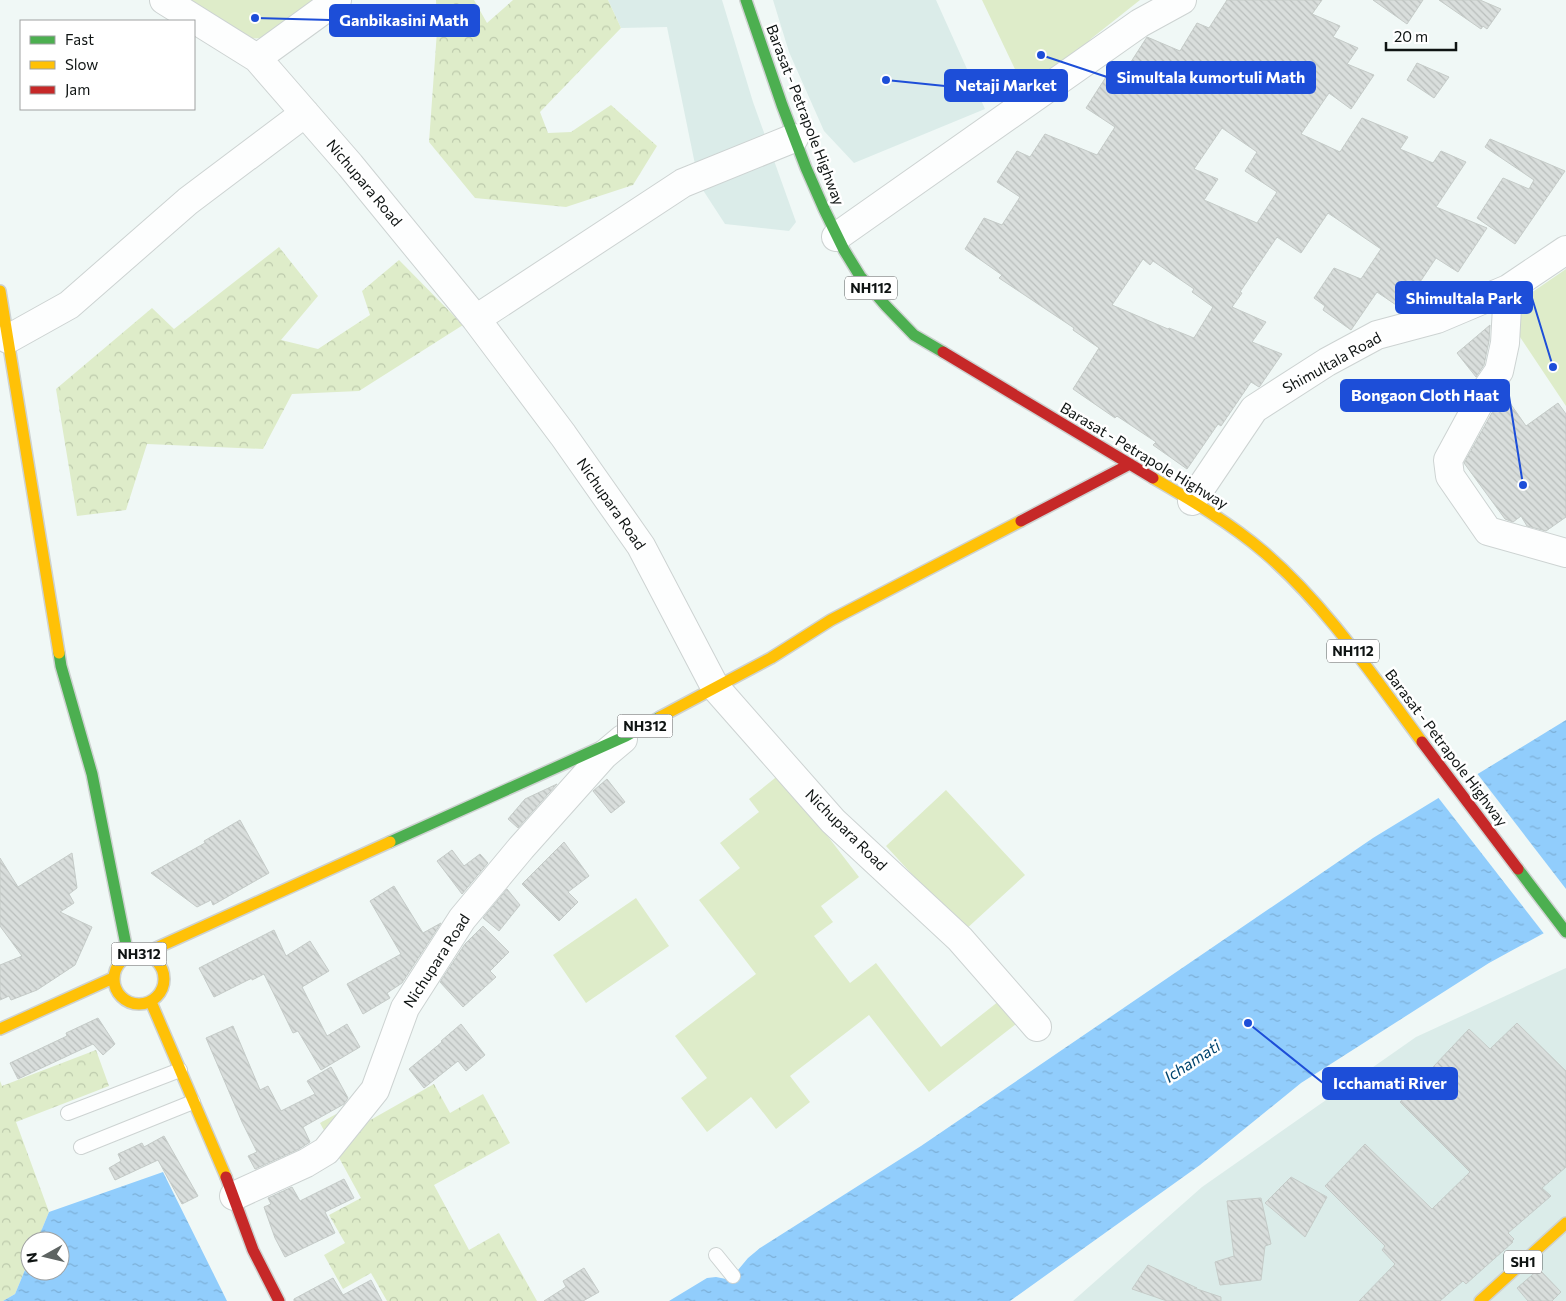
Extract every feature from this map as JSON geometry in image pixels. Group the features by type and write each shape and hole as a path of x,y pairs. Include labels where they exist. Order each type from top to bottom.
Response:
{"main road":[{"name":"Barasat - Petrapole Highway","path":"746,0 794,138 816,193 836,237 861,277 914,335 1192,501 1232,527 1264,552 1312,600 1360,660 1566,932"},
{"path":"3,315 61,666 92,774 128,955"},
{"name":"NH312","path":"143,954 153,957 160,965 164,975 164,986 160,995 152,1002 138,1005 125,1002 116,992 113,978 117,964 128,955 143,954 626,736 771,658 831,620 1130,464"},
{"name":"NH312","path":"0,1029 113,978"},
{"path":"152,1002 234,1196 253,1250 279,1301"},
{"name":"SH1","path":"1480,1301 1566,1222"}],"street":[{"name":"Nichupara Road","path":"164,0 257,58 350,165 476,319 563,435 641,546 715,687 833,821 960,939 1037,1027"},
{"path":"257,58 337,0"},
{"path":"836,237 1140,23 1182,0"},
{"path":"3,315 68,305 188,201 305,113"},
{"path":"476,319 683,183 794,138"},
{"name":"Shimultala Road","path":"1192,501 1254,409 1327,362 1377,335 1437,318 1508,289 1566,250"},
{"path":"1508,289 1505,344 1499,371 1486,390 1448,460 1450,476 1488,531 1566,553"},
{"name":"Nichupara Road","path":"234,1196 306,1163 326,1151 375,1090 405,1008 462,919 604,756 626,736"}],"lane":[{"path":"68,1113 180,1070"},
{"path":"81,1147 193,1102"},
{"path":"716,1255 734,1276"}],"shaded area":[{"path":"608,0 722,0 753,102 796,222 789,231 725,224 699,184 667,27 621,28"},
{"path":"773,0 936,0 985,109 854,163 824,131 789,52"},
{"path":"1566,968 1566,1301 1073,1301 1202,1187 1416,1037"}],"green space":[{"path":"179,0 319,0 283,37 241,39"},
{"path":"436,0 474,0 487,23 513,0 608,0 621,28 540,112 548,133 571,132 611,105 657,146 633,185 566,207 475,198 429,142 437,31"},
{"path":"982,0 1140,0 1092,38 1058,71 1022,84"},
{"path":"279,247 318,296 281,340 318,349 370,315 362,291 399,260 463,325 359,391 292,394 263,449 147,444 126,510 77,516 56,389 152,308 174,329"},
{"path":"1566,269 1566,406 1514,328 1528,295"},
{"path":"780,774 859,877 821,906 833,922 814,936 850,983 876,963 941,1047 999,1001 1016,1024 929,1092 869,1015 790,1076 810,1102 776,1129 751,1097 707,1132 681,1098 707,1078 675,1036 756,974 699,900 740,868 720,843 759,812 749,799"},
{"path":"946,790 1025,875 964,931 886,846"},
{"path":"636,898 669,946 586,1003 553,955"},
{"path":"96,1050 109,1086 16,1122 49,1212 41,1231 20,1231 20,1281 15,1294 0,1301 0,1081 2,1086"},
{"path":"434,1084 450,1113 483,1094 510,1143 434,1185 469,1250 499,1233 537,1301 387,1301 371,1273 343,1289 324,1255 345,1243 329,1215 361,1198 320,1123 347,1108 358,1127"}],"water":[{"name":"Ichamati","path":"1566,720 1566,921 1489,963 1301,1083 1200,1165 1010,1301 669,1301 707,1278 726,1279 733,1276 748,1258 760,1248 921,1146 1373,838"},
{"path":"163,1172 227,1301 3,1301 15,1294 20,1281 70,1281 70,1231 41,1231 49,1212"}],"pier":[{"path":"1476,772 1566,889 1566,923 1545,935 1437,796"}],"building":[{"path":"1227,0 1322,0 1312,14 1340,26 1333,37 1358,48 1347,64 1374,75 1351,109 1329,93 1301,134 1340,152 1362,118 1408,137 1400,149 1433,163 1441,151 1466,162 1436,207 1487,228 1458,272 1436,258 1402,309 1377,292 1351,330 1323,310 1325,306 1314,298 1334,268 1361,279 1381,249 1328,213 1301,253 1277,237 1232,307 1266,322 1252,342 1282,354 1259,387 1251,382 1221,426 1218,424 1187,469 1153,445 1156,442 1117,416 1115,418 1073,389 1099,348 1073,330 1074,328 999,278 1002,275 965,249 984,218 1002,225 1020,197 997,182 1017,151 1030,157 1045,134 1097,155 1115,127 1086,108 1106,77 1118,82 1147,37 1180,51 1197,23 1209,28","holes":["1222,128 1257,152 1245,171 1277,192 1257,223 1204,200 1218,179 1194,169","1143,259 1150,265 1153,261 1194,289 1192,292 1213,307 1194,338 1112,305"]},
{"path":"1373,0 1423,0 1407,24"},
{"path":"1439,0 1480,0 1501,9 1487,29 1483,26 1481,29"},
{"path":"1417,63 1449,77 1434,98 1407,80"},
{"path":"1490,139 1565,171 1515,244 1477,218 1503,178 1529,189 1534,180 1485,147"},
{"path":"1490,325 1484,365 1476,377 1457,353"},
{"path":"1503,393 1526,426 1558,403 1566,414 1566,517 1546,531 1527,526 1521,516 1513,522 1505,519 1464,463"},
{"path":"607,779 625,802 611,813 593,791"},
{"path":"557,784 518,828 508,819 525,799"},
{"path":"240,820 269,873 213,905 211,900 197,907 151,873 205,843 204,841"},
{"path":"564,842 589,876 568,892 578,902 559,921 522,884"},
{"path":"452,850 464,866 480,854 488,863 462,894 437,861"},
{"path":"72,853 77,888 69,894 74,903 60,912 92,927 75,965 37,990 11,1000 9,996 0,1000 0,965 22,956 0,926 0,858 18,887"},
{"path":"394,886 423,933 441,923 402,983 387,993 390,998 363,1014 347,984 401,954 370,901"},
{"path":"507,889 520,905 499,931 483,918"},
{"path":"483,926 509,952 490,971 496,977 463,1007 440,982 465,944"},
{"path":"274,930 286,956 310,941 329,971 302,987 327,1036 347,1024 360,1047 321,1070 298,1031 293,1033 264,974 214,997 199,968"},
{"path":"98,1018 115,1044 103,1055 93,1044 18,1079 10,1063 67,1036 66,1033"},
{"path":"1517,1023 1566,1071 1566,1167 1542,1188 1551,1196 1508,1233 1514,1239 1513,1242 1466,1284 1463,1281 1440,1301 1359,1301 1395,1264 1382,1250 1385,1246 1325,1186 1365,1144 1432,1209 1470,1172 1400,1102 1469,1029 1490,1049"},
{"path":"461,1024 485,1055 466,1071 458,1061 424,1088 409,1069"},
{"path":"233,1026 260,1090 268,1086 281,1111 315,1094 307,1081 331,1067 348,1098 344,1104 303,1127 310,1142 255,1169 248,1156 257,1152 206,1038"},
{"path":"164,1136 198,1196 182,1204 158,1160 115,1180 109,1168 121,1161 118,1154 142,1143 144,1147"},
{"path":"1291,1177 1327,1197 1305,1237 1265,1203"},
{"path":"344,1179 354,1198 325,1212 335,1233 285,1257 275,1238 264,1207 271,1204 268,1198 292,1187 300,1201"},
{"path":"1261,1198 1271,1244 1265,1246 1261,1280 1220,1285 1215,1262 1234,1256 1227,1201"},
{"path":"1148,1265 1197,1288 1194,1288 1221,1297 1221,1301 1167,1301 1132,1289"},
{"path":"584,1268 599,1292 583,1301 544,1301 566,1287 563,1281"},
{"path":"1539,1269 1561,1292 1552,1301 1528,1301 1517,1288"},
{"path":"333,1278 343,1295 371,1280 382,1301 294,1301 294,1299"}],"traffic: fast":[{"path":"746,0 806,168 844,250 860,276 914,335 943,352"},
{"path":"59,653 92,774 128,955"},
{"path":"390,842 626,736 660,717"},
{"path":"1518,869 1566,932"}],"traffic: slow":[{"path":"0,291 59,653"},
{"path":"1153,478 1196,503 1238,531 1287,573 1348,642 1422,742"},
{"path":"660,717 771,658 831,620 1021,521"},
{"path":"143,954 390,842"},
{"path":"144,954 157,961 163,969 164,979 163,989 157,997 149,1003 134,1004 121,997 115,989 114,974 121,961 129,955 144,954"},
{"path":"0,1029 113,978"},
{"path":"151,1002 226,1177"},
{"path":"1480,1301 1566,1223"}],"traffic: jam":[{"path":"943,352 1153,478"},
{"path":"1021,521 1130,464"},
{"path":"1422,742 1518,869"},
{"path":"226,1177 253,1250 279,1301"}],"place":[{"name":"Ganbikasini Math","path":"255,18"},
{"name":"Simultala kumortuli Math","path":"1041,55"},
{"name":"Netaji Market","path":"886,80"},
{"name":"Shimultala Park","path":"1553,367"},
{"name":"Bongaon Cloth Haat","path":"1523,485"},
{"name":"Icchamati River","path":"1248,1023"}]}
